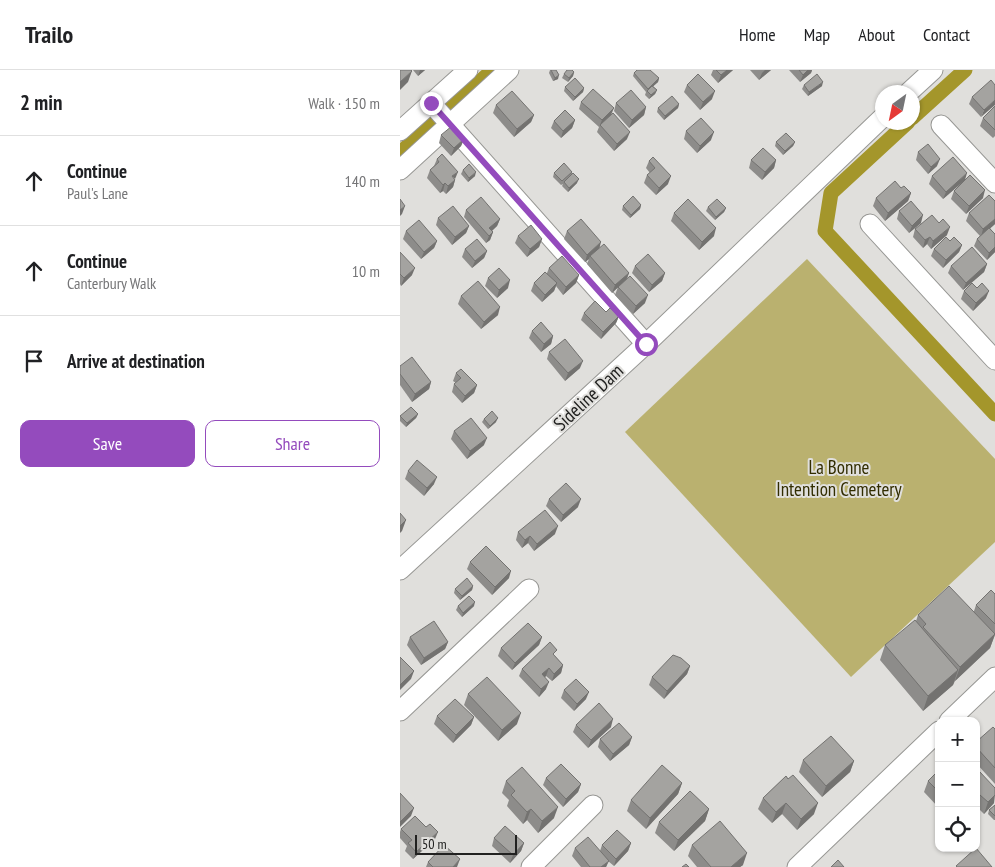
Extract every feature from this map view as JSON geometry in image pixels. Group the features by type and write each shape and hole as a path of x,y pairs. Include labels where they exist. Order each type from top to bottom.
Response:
{"street":[{"path":"400,131 442,115 509,70"},
{"path":"917,85 933,70"},
{"path":"400,170 442,115 462,72"},
{"path":"442,115 646,344"},
{"name":"Sideline Dam","path":"400,570 646,344 875,125"},
{"path":"941,125 995,184"},
{"path":"870,224 995,360"},
{"path":"400,712 528,589"},
{"path":"953,717 995,677"},
{"path":"797,867 935,735"},
{"path":"531,867 593,805"}],"green space":[{"name":"La Bonne Intention Cemetery","path":"807,259 995,459 995,542 851,677 625,432"}],"building":[{"path":"400,70 411,70 412,71 400,82"},
{"path":"551,70 556,70 559,75 555,78"},
{"path":"567,70 574,72 569,78 564,74"},
{"path":"637,70 650,70 659,78 648,89 634,73"},
{"path":"716,70 727,70 721,75"},
{"path":"799,70 808,70 803,75"},
{"path":"698,74 715,91 703,102 687,85"},
{"path":"817,74 823,82 809,92 804,85"},
{"path":"575,78 584,88 575,97 565,87"},
{"path":"991,80 995,85 995,100 984,110 972,97"},
{"path":"652,86 657,90 651,95 647,91"},
{"path":"593,89 614,108 602,120 581,102"},
{"path":"631,90 646,107 632,120 616,103"},
{"path":"512,91 534,115 517,129 496,105"},
{"path":"672,96 679,104 665,116 658,108"},
{"path":"995,106 995,130 983,118"},
{"path":"565,110 575,120 563,131 554,121"},
{"path":"613,113 630,132 617,144 600,125"},
{"path":"701,118 714,132 700,146 686,131"},
{"path":"452,126 464,139 454,148 441,135"},
{"path":"786,133 795,142 785,151 776,142"},
{"path":"928,144 940,159 931,167 918,152"},
{"path":"763,148 776,160 765,172 751,160"},
{"path":"442,154 458,172 452,176 455,180 448,186 445,183 443,185 430,170 439,162 437,159"},
{"path":"653,157 671,176 659,188 647,175 655,168 649,161"},
{"path":"953,157 967,173 946,192 932,176"},
{"path":"564,163 572,172 562,181 554,173"},
{"path":"469,164 476,172 469,178 463,170"},
{"path":"573,173 579,179 569,188 564,182"},
{"path":"970,175 985,190 969,206 954,191"},
{"path":"895,181 901,188 904,186 911,193 888,213 876,198"},
{"path":"989,195 995,201 995,219 983,229 969,213"},
{"path":"633,196 641,205 631,215 623,206"},
{"path":"481,197 500,219 489,228 493,232 489,236 466,210"},
{"path":"400,199 405,206 400,210"},
{"path":"688,199 716,228 702,242 674,213"},
{"path":"717,199 726,208 716,217 708,207"},
{"path":"911,201 923,215 912,226 899,211"},
{"path":"453,206 469,226 455,237 438,218"},
{"path":"932,215 939,223 943,219 950,227 933,241 930,237 925,240 915,229"},
{"path":"581,219 601,242 587,255 567,231"},
{"path":"419,220 437,241 424,252 406,231"},
{"path":"531,225 542,239 530,249 518,236"},
{"path":"989,228 995,234 995,247 989,253 977,239"},
{"path":"946,237 950,241 954,237 962,245 946,260 934,249"},
{"path":"477,239 487,251 475,261 465,249"},
{"path":"604,244 629,273 615,285 590,256"},
{"path":"972,247 987,264 966,283 951,266"},
{"path":"400,252 415,268 404,278 400,274"},
{"path":"648,254 665,273 652,285 635,266"},
{"path":"562,256 579,275 566,287 549,268"},
{"path":"499,268 510,280 499,290 488,278"},
{"path":"545,272 557,283 545,295 534,283"},
{"path":"630,276 648,295 636,306 618,287"},
{"path":"478,281 500,307 484,322 461,296"},
{"path":"972,283 977,288 982,283 989,291 976,303 964,291"},
{"path":"595,301 606,312 610,308 619,316 603,332 584,313"},
{"path":"541,322 553,336 544,344 532,331"},
{"path":"565,339 583,361 568,373 549,352"},
{"path":"412,357 431,382 415,394 400,374 400,366"},
{"path":"461,369 477,385 465,396 454,384 461,378 456,373"},
{"path":"411,407 418,414 407,423 400,416"},
{"path":"492,411 498,418 490,426 484,419"},
{"path":"471,418 487,438 470,451 454,431"},
{"path":"417,460 437,477 427,488 408,471"},
{"path":"566,483 581,499 563,515 549,499"},
{"path":"545,510 558,526 537,544 530,536 525,540 518,532"},
{"path":"400,513 406,520 400,526"},
{"path":"486,546 511,571 495,587 470,562"},
{"path":"467,578 473,586 462,596 455,589"},
{"path":"949,586 995,634 960,667 923,627 926,624 918,615"},
{"path":"991,590 995,594 995,624 976,605"},
{"path":"469,596 475,602 463,613 458,606"},
{"path":"915,620 958,670 928,696 885,645"},
{"path":"434,621 448,642 424,658 410,637"},
{"path":"528,623 542,637 515,663 501,648"},
{"path":"550,642 557,650 553,654 563,665 554,674 549,668 542,674 549,682 541,689 522,669"},
{"path":"673,655 681,658 690,666 667,691 652,677"},
{"path":"400,657 414,671 400,685"},
{"path":"487,677 521,713 502,730 468,694"},
{"path":"576,679 589,692 577,704 564,690"},
{"path":"455,699 474,717 456,735 437,716"},
{"path":"599,703 613,719 591,740 576,725"},
{"path":"619,723 632,737 613,754 600,739"},
{"path":"993,727 995,729 995,768 980,751 980,738"},
{"path":"831,736 854,761 826,786 803,760"},
{"path":"561,764 581,784 566,799 546,778"},
{"path":"662,765 682,783 650,818 631,800"},
{"path":"522,767 558,807 542,821 531,809 527,812 511,795 515,791 506,781"},
{"path":"980,772 995,788 995,795 988,802 980,795"},
{"path":"935,774 935,788 928,781"},
{"path":"793,775 818,803 801,819 786,803 776,812 763,798 786,776 788,779"},
{"path":"690,791 709,809 678,840 659,822"},
{"path":"400,793 414,808 400,822"},
{"path":"995,805 995,816 989,810"},
{"path":"415,816 426,827 430,824 438,832 416,852 408,843 412,840 401,829"},
{"path":"720,821 747,853 731,867 711,867 692,845"},
{"path":"505,826 524,843 513,855 494,838"},
{"path":"617,830 631,843 616,859 602,845"},
{"path":"588,837 609,861 601,867 590,867 575,848"},
{"path":"444,845 460,859 453,867 433,867 428,862"},
{"path":"972,852 979,852 992,867 957,867"},
{"path":"838,860 844,867 831,867"}],"waterway":[{"path":"400,153 493,70"},
{"path":"920,111 965,70"},
{"path":"899,130 831,193 825,231 995,414"}],"route":[{"path":"431,103 646,344"}]}
